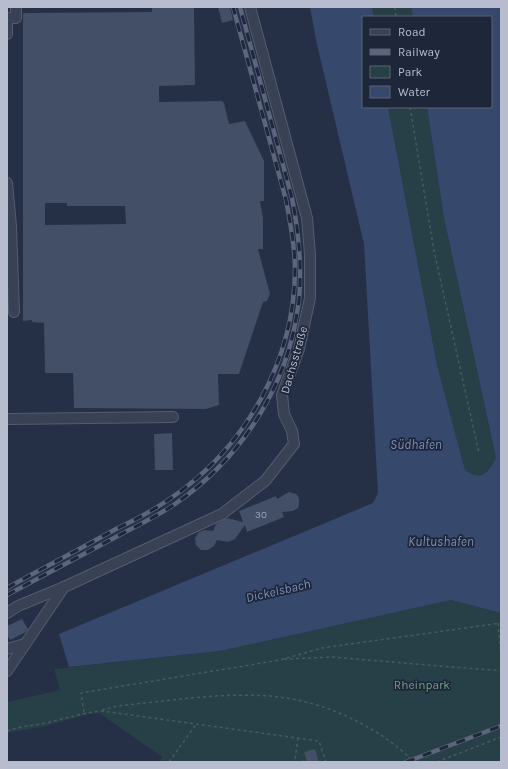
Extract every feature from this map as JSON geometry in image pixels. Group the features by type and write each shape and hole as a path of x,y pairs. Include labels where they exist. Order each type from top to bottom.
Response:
{"lane":[{"path":"7,34 7,18 16,18 16,7"},
{"name":"Dachsstraße","path":"64,588 222,514 265,481 294,444 292,431 284,414 282,395 299,349 310,298 310,254 307,218 250,7"},
{"path":"7,183 14,312"},
{"path":"7,419 173,417"},
{"path":"7,613 18,606 64,588"},
{"path":"7,671 64,588"},
{"path":"7,649 25,644"}],"path":[{"path":"410,108 434,251 479,453"},
{"path":"498,623 501,655"},
{"path":"280,660 322,648 501,623"},
{"path":"84,712 81,693 280,660 333,657 501,671"},
{"path":"102,711 117,706 226,696 280,697 322,707 341,714 367,727 386,739 414,762"},
{"path":"7,731 41,724 84,712 102,711 319,741 326,762"},
{"path":"169,762 197,723"},
{"path":"437,762 501,737"},
{"path":"298,738 295,759 296,762 312,759"}],"green space":[{"path":"372,7 411,7 413,16 374,16"},
{"path":"388,108 427,108 444,218 496,458 490,468 483,474 475,475 465,470 437,365"},
{"name":"Rheinpark","path":"451,600 501,613 501,762 159,762 162,757 99,713 85,715 42,727 7,733 7,702 60,690 54,669 220,651"}],"water":[{"path":"310,7 372,7 374,16 362,16 362,108 388,108 437,365 465,470 471,474 480,475 487,472 496,458 444,218 427,108 492,108 492,16 413,16 411,7 501,7 501,613 451,600 220,651 69,667 59,634 373,503 378,493 364,244 316,40"}],"building":[{"path":"152,7 194,7 195,85 159,86 159,102 222,101 224,103 229,124 245,121 264,161 264,201 260,201 263,218 263,249 258,249 270,294 267,301 263,302 239,374 218,374 219,405 206,409 74,408 73,373 45,373 44,323 32,322 32,320 23,321 23,13 152,12","holes":["45,203 67,203 67,206 125,206 126,224 45,225"]},
{"path":"218,7 230,7 233,20 222,23"},
{"path":"172,433 173,470 155,470 154,434"},
{"path":"289,492 298,496 299,505 298,508 293,511 282,512 284,517 247,532 245,525 235,539 228,542 217,540 214,546 208,550 201,550 196,545 195,538 199,532 205,530 213,531 216,524 227,518 243,522 239,511 276,496 277,499"},
{"path":"22,619 28,629 26,632 10,640 7,635 7,626"},
{"path":"315,749 319,762 307,762 304,752"}],"railway":[{"path":"7,588 151,511 198,477 222,453 243,427 261,398 276,368 286,336 293,302 295,259 291,225 286,200 233,7"},
{"path":"7,595 160,513 175,504 197,487 217,469 236,448 267,403 278,378 288,352 299,301 300,262 298,236 292,198 240,7"},
{"path":"406,762 501,726"}],"water label":[{"name":"Südhafen","path":"416,444"},
{"name":"Kultushafen","path":"441,541"},
{"name":"Dickelsbach","path":"278,590"}]}
